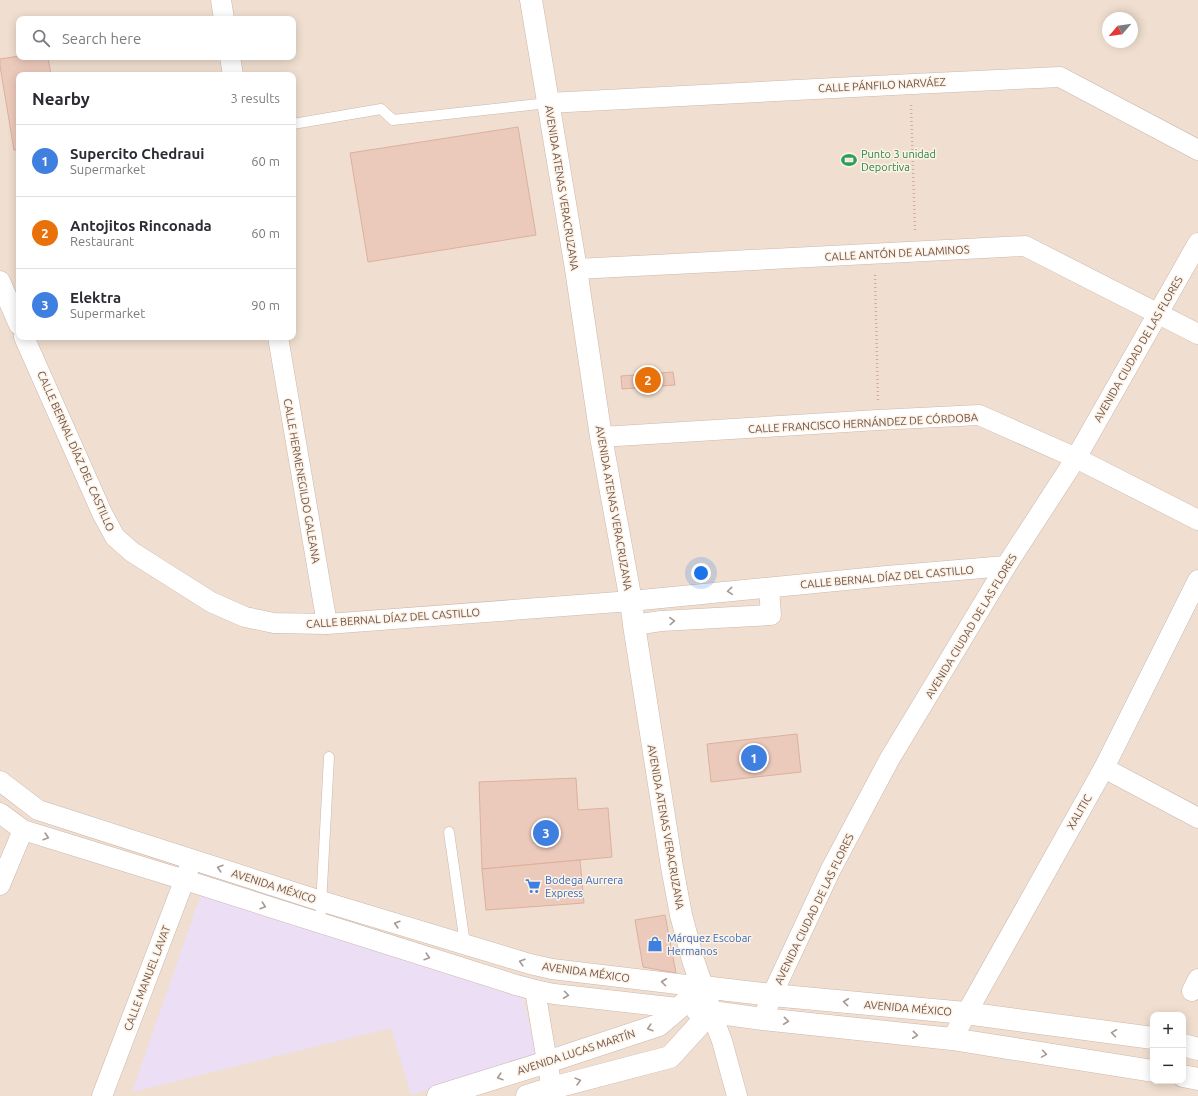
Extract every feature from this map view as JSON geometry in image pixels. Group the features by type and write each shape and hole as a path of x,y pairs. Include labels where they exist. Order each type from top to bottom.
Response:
{"main road":[{"name":"AVENIDA ATENAS VERACRUZANA","path":"531,0 576,269 601,437 631,601 673,874 681,915 693,960 711,1012"},
{"name":"AVENIDA MÉXICO","path":"703,987 965,1013 1150,1038"},
{"name":"AVENIDA LUCAS MARTÍN","path":"438,1096 659,1025 703,987"},
{"name":"AVENIDA MÉXICO","path":"678,1008 763,1019 952,1039 1150,1071"},
{"path":"527,1096 670,1057 711,1012"},
{"path":"1186,1046 1198,1049"},
{"path":"1186,1077 1198,1079"}],"street":[{"path":"221,0 224,16"},
{"path":"230,60 232,72"},
{"name":"CALLE PÁNFILO NARVÁEZ","path":"548,102 1060,77 1198,150"},
{"name":"AVENIDA CIUDAD DE LAS FLORES","path":"763,1019 772,995 831,869 890,760 1006,566 1076,458 1198,243"},
{"name":"CALLE ANTÓN DE ALAMINOS","path":"576,269 1025,246 1198,334"},
{"path":"0,281 13,299 16,312"},
{"name":"CALLE BERNAL DÍAZ DEL CASTILLO","path":"25,340 102,513 115,537 132,552 211,602 245,617 274,623 326,624 631,601 1006,566"},
{"name":"CALLE HERMENEGILDO GALEANA","path":"279,340 326,624"},
{"name":"CALLE FRANCISCO HERNÁNDEZ DE CÓRDOBA","path":"601,437 979,415 1076,458 1198,520"},
{"name":"XALITIC","path":"952,1039 965,1013 1104,768 1198,580"},
{"path":"634,625 661,621 771,615 769,588"},
{"path":"1104,768 1198,818"},
{"name":"AVENIDA MÉXICO","path":"0,781 38,810 321,901 530,964 552,970 703,987"},
{"name":"AVENIDA MÉXICO","path":"0,812 23,830 534,990 561,995 678,1008"},
{"path":"0,885 23,830"},
{"name":"CALLE MANUEL LAVAT","path":"102,1096 192,859"},
{"path":"534,990 552,1088"},
{"path":"711,1012 722,1041 737,1096"}],"lane":[{"path":"296,123 381,109 393,120 548,102"},
{"path":"320,924 329,757"},
{"path":"450,832 465,944"}],"path":[{"path":"913,84 911,102 916,252"},
{"path":"875,254 878,420"}],"shaded area":[{"path":"0,0 1198,0 1198,1096 0,1096"},
{"path":"201,894 523,997 537,1057 411,1095 391,1028 132,1092"}],"building":[{"path":"16,56 16,60 48,60 50,72 16,72 16,150 14,150 0,66 0,59"},
{"path":"518,127 536,235 368,262 350,153"},
{"path":"673,372 675,385 622,389 621,376"},
{"path":"797,734 801,772 711,782 707,744"},
{"path":"576,778 578,810 608,808 612,857 482,869 479,782"},
{"name":"Bodega Aurrera Express","path":"580,860 584,903 486,910 482,869"},
{"name":"Márquez Escobar Hermanos","path":"665,915 676,973 643,967 635,920"}],"place":[{"name":"Punto 3 unidad Deportiva","path":"849,160"},
{"name":"Antojitos Rinconada","path":"648,380"},
{"name":"Supercito Chedraui","path":"754,758"},
{"name":"Elektra","path":"546,833"},
{"name":"Bodega Aurrera Express","path":"533,886"},
{"name":"Márquez Escobar Hermanos","path":"655,944"}]}
